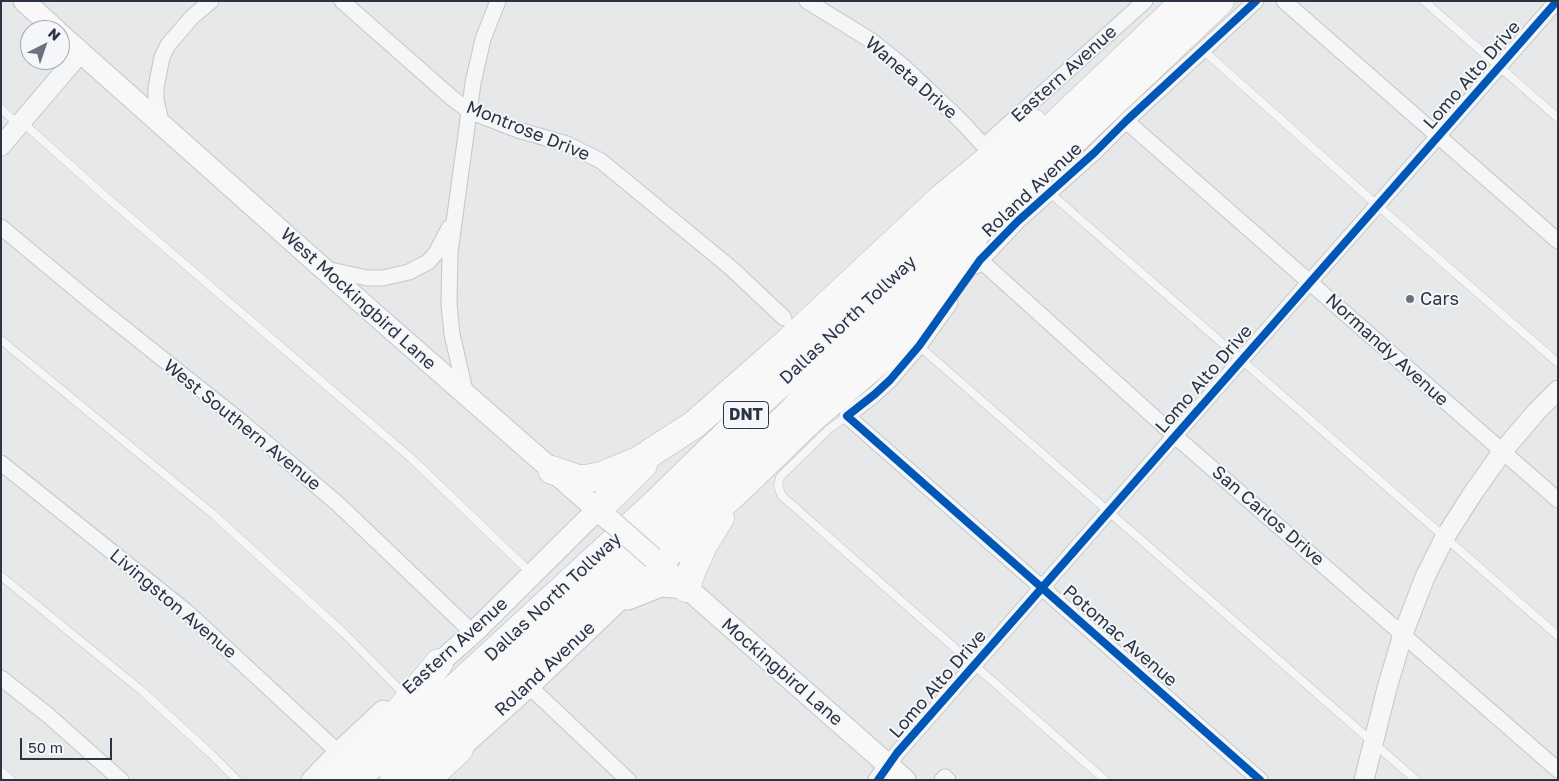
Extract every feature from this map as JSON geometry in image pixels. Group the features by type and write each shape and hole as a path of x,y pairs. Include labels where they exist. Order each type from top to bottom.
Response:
{"highway":[{"name":"Dallas North Tollway","path":"355,780 653,506 765,397 832,337 1186,1"},
{"name":"Dallas North Tollway","path":"394,780 680,511 785,419 844,358 1220,1"},
{"path":"552,470 578,478 591,479 616,471 638,461 695,424 788,342 942,198 1068,93 1134,49"},
{"path":"656,561 742,486 810,420 882,359 908,333 946,289 1020,190"},
{"path":"604,515 659,448"},
{"path":"686,588 704,544 742,486"},
{"path":"331,780 398,713 440,664"},
{"path":"426,780 459,749"}],"main road":[{"path":"24,1 45,20"},
{"name":"West Mockingbird Lane","path":"70,43 656,561"},
{"name":"Eastern Avenue","path":"440,664 532,574 604,515"},
{"name":"Mockingbird Lane","path":"656,561 883,772 905,780"},
{"name":"Roland Avenue","path":"459,749 529,686 656,561"},
{"path":"612,606 654,588 666,586 686,588"}],"street":[{"path":"162,126 156,100 156,87 162,56 168,45 192,17 211,1"},
{"name":"Montrose Drive","path":"342,1 469,111 518,130 567,144 601,161 731,268 784,318"},
{"path":"466,395 452,334 448,304 450,252 473,83 483,39 498,1"},
{"name":"Waneta Drive","path":"807,1 872,42 903,66 956,115 984,146"},
{"name":"Eastern Avenue","path":"984,146 1145,1"},
{"name":"Roland Avenue","path":"846,416 890,380 919,346 980,260 1018,221 1094,153 1256,1"},
{"path":"1284,1 1558,241"},
{"name":"Lomo Alto Drive","path":"883,772 897,753 1557,1"},
{"path":"1,146 80,52"},
{"name":"Normandy Avenue","path":"1126,121 1558,500"},
{"path":"324,268 367,278 383,278 409,272 428,262 436,253 455,215"},
{"name":"West Southern Avenue","path":"1,228 238,419 324,492 473,633"},
{"name":"San Carlos Drive","path":"980,260 1175,436 1558,770"},
{"path":"1364,780 1372,743 1403,634 1425,577 1445,537 1502,452 1536,412 1558,390"},
{"name":"Potomac Avenue","path":"846,416 1260,780"},
{"name":"Livingston Avenue","path":"1,464 187,612 338,752"},
{"name":"Eastern Avenue","path":"312,780 338,752 403,693 440,664"},
{"path":"1,678 48,716 120,780"},
{"path":"529,686 628,780"},
{"name":"Roland Avenue","path":"437,780 459,749"},
{"path":"942,780 945,777 948,780"}],"lane":[{"path":"1424,1 1558,118"},
{"path":"1203,50 1558,363"},
{"path":"1,109 21,124 410,458 532,574"},
{"path":"1050,193 1558,636"},
{"path":"1,340 214,515 345,634 403,693"},
{"path":"919,346 1416,780"},
{"path":"846,416 829,429 780,477 778,482 779,492 1105,780"},
{"path":"1,576 142,691 237,780"},
{"path":"1,771 11,780"}],"cycle path":[{"path":"1256,1 1094,153 1018,221 980,260 919,346 890,380 847,416 1260,780"},
{"path":"878,780 897,753 1557,1"}],"place":[{"name":"Cars","path":"1410,299"}]}
